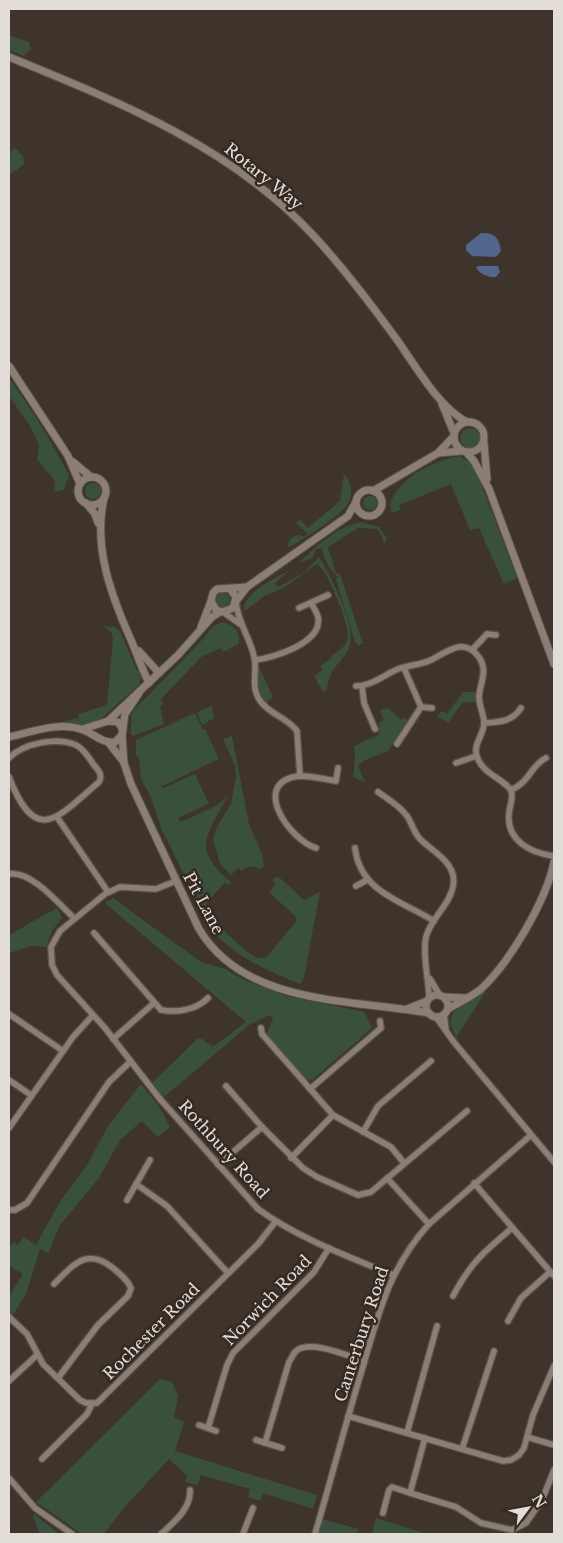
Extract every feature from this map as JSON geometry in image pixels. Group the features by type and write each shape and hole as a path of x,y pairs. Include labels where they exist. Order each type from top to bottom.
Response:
{"street":[{"name":"Rotary Way","path":"9,57 156,120 212,152 244,174 289,212 333,258 439,397 458,416 467,422"},
{"path":"9,366 68,456 80,484 79,494 95,514 104,564 120,615 149,683"},
{"name":"Rotary Way","path":"439,397 454,435"},
{"path":"124,763 100,732 118,709 139,693 178,655 200,629 222,612 233,608 247,588 348,516 364,491 373,491 391,482 438,453 461,424 467,422 473,422 483,429 485,472 489,489 554,664"},
{"path":"454,435 456,444 474,461 489,489"},
{"path":"438,453 479,449 484,441"},
{"path":"68,456 91,477 103,483 106,488 99,528"},
{"path":"80,484 91,477"},
{"path":"348,516 376,513 391,482"},
{"path":"373,491 378,494 382,502"},
{"path":"86,503 96,504 104,498"},
{"path":"356,502 359,511 365,515"},
{"path":"200,629 213,593 217,589 247,588"},
{"path":"230,589 234,593 240,624 255,660 254,686 260,700 297,731 300,776"},
{"path":"300,608 328,595"},
{"path":"211,601 213,607 240,624"},
{"path":"255,660 286,652 304,642 318,623 318,616 311,603"},
{"path":"472,650 486,631 496,635"},
{"path":"131,640 144,658 159,673"},
{"path":"375,729 359,686 430,660 450,648 465,647 472,650 484,667 479,695 484,723 476,746 476,756 483,767 511,790 513,795 509,820 515,837 521,844 533,852 554,856"},
{"path":"404,668 421,707"},
{"path":"124,763 122,733 125,714 139,693"},
{"path":"421,707 432,708"},
{"path":"397,744 421,707"},
{"path":"484,723 516,718 521,708"},
{"path":"9,738 50,728 82,730 106,722 118,722 122,733"},
{"path":"82,730 106,742 115,742 122,733"},
{"path":"9,758 20,750 44,743 75,745 82,750 100,772 101,778 100,782 57,817 44,821 36,819 27,812 18,800 9,778"},
{"path":"534,755 537,764"},
{"path":"456,763 476,756"},
{"path":"511,790 525,782 537,764 546,758"},
{"name":"Pit Lane","path":"124,763 131,784 206,940 226,961 243,972 291,992 433,1015"},
{"path":"312,848 303,843 292,832 275,802 279,786 288,779 300,776 336,781 338,768"},
{"path":"378,792 402,810 420,839 445,860 452,870 454,885 451,895 428,930 425,946 429,978 428,1000 433,1015 554,1162"},
{"path":"57,817 108,892"},
{"path":"355,848 358,863 367,880 383,895 414,909 434,921"},
{"path":"433,1015 446,1012 487,982 519,938 545,893 554,862"},
{"path":"9,874 24,875 34,881 74,918"},
{"path":"356,886 367,880"},
{"name":"Rothbury Road","path":"176,881 156,889 126,887 108,892 74,918 54,939 51,947 52,965 57,975 93,1015 130,1062 218,1165 258,1209 276,1221 329,1248 393,1275"},
{"path":"94,933 161,1010 169,1012 196,1007 208,998"},
{"path":"429,978 448,1002 446,1012 447,1030"},
{"path":"406,1010 442,996 466,998"},
{"path":"113,1039 154,1003"},
{"path":"9,1014 62,1051"},
{"path":"9,1128 62,1051 93,1015"},
{"path":"310,1089 382,1028 380,1021"},
{"path":"261,1028 262,1034 333,1115 390,1147 404,1163"},
{"path":"363,1132 378,1106 431,1061"},
{"path":"9,1210 16,1210 27,1203 109,1082 130,1062"},
{"path":"9,1080 30,1095"},
{"path":"226,1086 291,1158 317,1177 358,1195 371,1192 467,1111"},
{"path":"291,1158 333,1115"},
{"path":"218,1165 262,1127"},
{"name":"Canterbury Road","path":"315,1534 364,1361 393,1275 414,1240 429,1224 531,1135"},
{"path":"128,1200 150,1160"},
{"path":"387,1178 429,1224"},
{"path":"474,1183 552,1274 521,1298 508,1321"},
{"path":"136,1184 167,1206 228,1274"},
{"name":"Rochester Road","path":"42,1459 87,1414 92,1404 101,1400 258,1244 276,1221"},
{"path":"453,1296 468,1268 476,1258 512,1228"},
{"name":"Norwich Road","path":"208,1428 227,1365 233,1353 314,1272 329,1248"},
{"path":"54,1284 73,1265 83,1259 94,1257 105,1262 127,1280 131,1288 128,1296 98,1325 58,1378"},
{"path":"9,1316 27,1334 37,1355 58,1378 80,1400 92,1404"},
{"path":"407,1433 437,1326"},
{"path":"265,1443 289,1362 296,1351 304,1346 314,1346 364,1361"},
{"path":"462,1449 494,1351"},
{"path":"9,1381 37,1355"},
{"path":"348,1416 503,1461 511,1460 519,1455 528,1437 533,1415 554,1366"},
{"path":"199,1425 216,1431"},
{"path":"528,1437 554,1445"},
{"path":"410,1493 425,1438"},
{"path":"256,1440 282,1448"},
{"path":"382,1513 389,1490 392,1487 456,1507 481,1523 512,1530 526,1523 542,1500 554,1470"},
{"path":"9,1478 35,1508 72,1534"},
{"path":"161,1534 182,1513 190,1496 190,1490"},
{"path":"243,1534 253,1508"}],"green space":[{"path":"9,35 29,42 31,49 24,56 9,50"},
{"path":"15,148 23,156 24,164 11,174 9,162 12,149"},
{"path":"9,378 41,425 69,475 64,490 54,492 55,481 37,459 39,445 29,424 9,396"},
{"path":"466,428 474,428 480,434 480,442 474,448 466,448 460,442 460,434"},
{"path":"460,456 471,463 481,483 517,578 504,584 479,528 470,530 451,484 399,505 401,510 392,513 390,504 394,495 409,478 429,466"},
{"path":"344,474 351,489 350,500 347,505 341,512 322,526 287,548 290,539 297,535 305,536 308,534 296,523 300,520 308,528 340,501"},
{"path":"90,483 96,483 101,488 99,497 90,499 85,494 85,488"},
{"path":"367,496 373,496 377,503 373,510 367,510 363,506 363,500"},
{"path":"362,522 379,527 387,538 384,544 382,536 377,529 358,528 328,547 336,573 340,574 363,644 358,645 355,642 336,579 338,577 329,567 322,552 323,547 315,550 313,558 300,562 336,532"},
{"path":"319,557 342,603 347,617 351,641 348,650 330,676 327,689 323,692 314,676 323,670 320,666 332,658 331,656 348,640 348,636 337,597 321,568 317,564 282,589 264,596 245,611 244,609 250,596 262,586 290,570 275,583 278,587 305,572"},
{"path":"220,593 226,593 230,600 226,607 220,607 216,603 216,597"},
{"path":"222,622 236,629 239,636 239,644 223,652 221,648 201,657 161,699 163,704 160,707 164,724 133,736 131,734 131,715 134,710 202,640 212,627"},
{"path":"103,626 115,627 120,631 137,671 140,670 139,685 97,722 88,726 55,723 79,718 78,714 107,705 113,639 111,632"},
{"path":"259,667 273,697 266,703 258,688"},
{"path":"463,692 476,692 476,702 462,703 448,723 437,716 441,711 447,714"},
{"path":"212,706 214,718 202,725 197,712"},
{"path":"389,709 400,719 406,718 408,722 388,751 363,761 358,766 365,782 353,777 354,746 378,735 379,723 384,720 380,711"},
{"path":"195,713 219,759 160,787 164,788 195,774 209,804 178,818 181,822 216,806 227,797 209,831 207,850 210,860 231,882 229,885 225,882 206,904 208,910 219,924 234,940 254,956 266,958 297,920 269,892 276,884 272,880 275,877 280,878 304,900 320,892 304,977 300,984 252,962 220,939 211,929 162,830 151,797 141,779 139,758 136,756 136,740"},
{"path":"232,736 249,824 262,854 264,866 260,869 248,867 241,871 238,868 231,875 220,864 213,839 217,827 231,804 236,777 235,766 223,739"},
{"path":"113,898 201,962 225,969 248,982 287,996 364,1012 372,1028 312,1080 306,1079 267,1034 273,1017 269,1015 249,1025 164,1097 152,1083 197,1039 202,1039 213,1047 246,1022 105,903"},
{"path":"57,908 62,918 52,931 46,947 31,946 9,953 9,935"},
{"path":"486,991 456,1038 450,1022 453,1012"},
{"path":"141,1084 160,1108 170,1127 158,1137 142,1121 120,1140 99,1178 60,1225 48,1254 41,1249 39,1252 26,1294 13,1315 9,1312 9,1296 23,1274 9,1266 9,1248 13,1242 18,1245 24,1237 36,1245 61,1200 87,1165 108,1126"},
{"path":"160,1379 172,1382 178,1396 174,1418 184,1422 175,1451 317,1495 313,1509 263,1493 260,1501 248,1497 250,1489 201,1475 197,1485 185,1482 187,1476 169,1459 123,1509 104,1534 82,1534 36,1502"},
{"path":"34,1514 59,1534 40,1534 33,1517"},
{"path":"376,1518 427,1534 372,1533"},
{"path":"322,1519 359,1529 357,1534 318,1534"}],"water":[{"path":"481,233 496,237 501,251 496,257 472,256 466,250 466,245"},
{"path":"498,266 500,272 496,277 487,276 479,272 476,267"}]}
